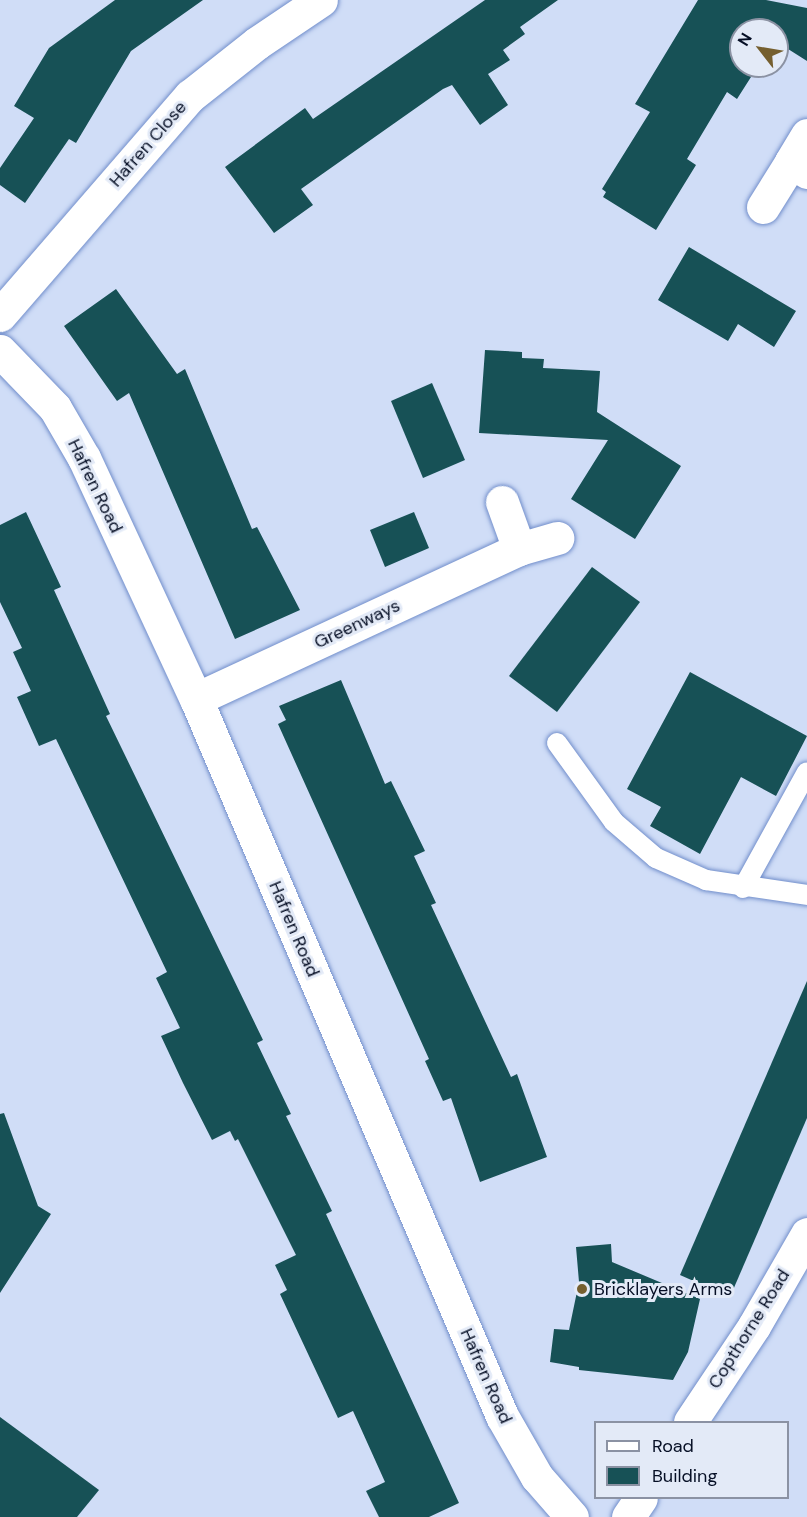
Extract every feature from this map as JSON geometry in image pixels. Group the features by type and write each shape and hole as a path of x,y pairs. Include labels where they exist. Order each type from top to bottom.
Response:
{"street":[{"name":"Hafren Close","path":"0,315 190,96 257,43 321,0"},
{"path":"763,207 802,156"},
{"name":"Hafren Road","path":"0,351 55,408 84,458 196,699 502,1416 537,1477 572,1517"},
{"path":"502,502 519,549"},
{"name":"Greenways","path":"196,699 519,549 557,538"},
{"name":"Copthorne Road","path":"691,1421 754,1326 807,1234"},
{"path":"628,1517 640,1499"}],"lane":[{"path":"557,743 614,822 633,843 680,871 743,888 806,895"},
{"path":"743,888 807,772"}],"building":[{"path":"115,0 203,0 131,51 76,143 69,139 25,203 0,185 0,168 34,118 14,106 49,48"},
{"path":"485,0 558,0 520,27 525,34 503,50 510,60 488,74 508,105 480,125 452,85 443,89 301,189 313,205 274,233 225,167 305,108 313,119"},
{"path":"698,0 766,0 807,8 807,61 789,50 789,18 729,18 729,78 750,78 737,99 727,92 687,159 696,165 656,230 603,197 606,192 602,189 650,112 635,104"},
{"path":"689,247 796,311 774,347 738,324 728,341 658,300"},
{"path":"116,289 177,374 185,369 252,529 257,527 300,610 235,639 129,393 117,401 64,326"},
{"path":"485,350 522,352 522,358 544,359 543,368 600,371 597,412 681,466 635,539 571,499 608,440 479,433"},
{"path":"432,383 465,460 423,478 391,401"},
{"path":"26,512 61,587 54,590 110,714 106,716 263,1040 257,1043 291,1114 286,1116 332,1211 326,1214 459,1503 429,1517 379,1517 366,1491 385,1482 353,1411 338,1418 280,1294 287,1290 275,1265 296,1255 238,1139 235,1141 230,1131 212,1140 183,1083 161,1036 180,1028 156,978 167,972 56,739 39,746 17,697 31,691 13,652 22,648 0,602 0,525"},
{"path":"414,512 429,548 385,567 370,530"},
{"path":"592,567 640,602 557,712 509,676"},
{"path":"690,672 807,736 776,796 741,777 700,854 650,826 661,807 627,789"},
{"path":"341,680 385,784 391,781 425,851 414,856 436,903 431,905 511,1077 517,1074 547,1157 480,1182 451,1098 443,1101 425,1061 429,1059 278,724 286,720 279,706"},
{"path":"807,981 807,1118 730,1297 680,1275"},
{"path":"4,1113 38,1206 51,1214 0,1293 0,1114"},
{"path":"611,1244 612,1262 700,1299 688,1352 673,1380 579,1370 579,1367 550,1362 554,1329 569,1330 579,1282 576,1247"},
{"path":"0,1417 99,1490 77,1517 0,1517"}],"place":[{"name":"Bricklayers Arms","path":"582,1289"}]}
